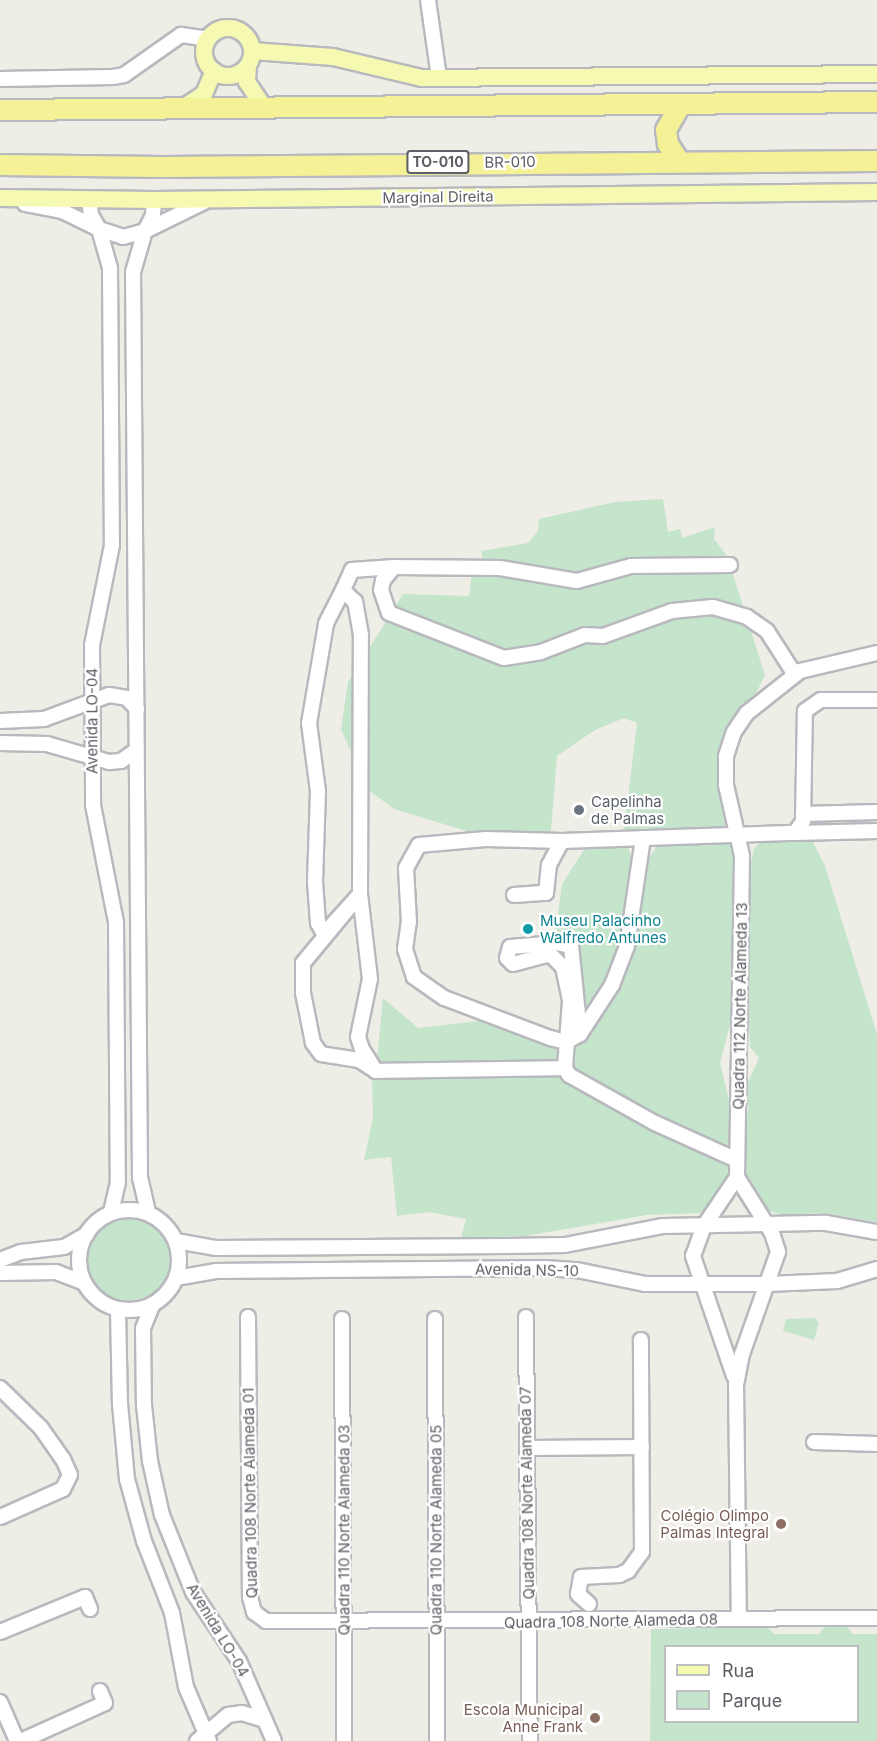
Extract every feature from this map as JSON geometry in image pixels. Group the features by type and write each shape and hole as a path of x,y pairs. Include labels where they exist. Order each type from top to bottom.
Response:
{"highway":[{"path":"0,110 877,102"},
{"path":"680,162 668,144 666,130 681,104"},
{"name":"BR-010","path":"0,165 162,167 877,161"}],"main road":[{"path":"263,106 247,82 250,59 247,36 236,28 222,28 208,39 205,59 214,71 236,75 250,59 333,57 407,77 877,75"},
{"path":"181,109 204,94 214,71"},
{"name":"Marginal Direita","path":"0,199 154,200 877,192"}],"street":[{"path":"428,0 439,77"},
{"path":"0,79 124,75 181,35 208,39"},
{"path":"0,199 51,208 117,237 145,231 210,199"},
{"name":"Avenida LO-04","path":"89,199 91,215 99,229 110,273 113,534 110,571 92,645 92,757 94,816 116,913 118,1182 111,1213"},
{"path":"148,1212 140,1178 133,272 145,231 153,217 154,200"},
{"path":"324,934 318,923 315,882 318,791 309,723 325,631 352,570 394,567 500,568 577,582 631,566 730,565"},
{"path":"394,567 382,580 381,590 389,613 504,658 541,652 585,635 603,636 672,611 713,607 747,617 767,630 795,675 877,653"},
{"path":"343,590 355,602 361,635 360,894 370,979 358,1037 376,1071"},
{"name":"Quadra 112 Norte Alameda 13","path":"736,1178 742,856 726,785 726,756 734,732 756,704 795,675"},
{"path":"0,721 39,720 115,695 127,698 137,709"},
{"path":"795,833 802,827 805,711 821,700 877,700"},
{"path":"0,743 39,742 116,762 137,750"},
{"path":"803,814 877,812"},
{"path":"644,838 636,906 624,957 603,1001 580,1034 566,1042 430,992 414,977 405,949 409,922 406,868 419,845 486,839 562,841 738,834 877,831"},
{"path":"514,895 546,893 549,865 562,841"},
{"path":"360,894 324,934 303,963 303,993 313,1043 321,1054 359,1060 376,1071 565,1068"},
{"path":"580,1034 571,946 557,943 510,947 507,958 513,964 541,953 550,954 559,961 569,993 565,1068 575,1080 635,1112 737,1160"},
{"path":"736,1384 693,1256 704,1226 736,1178 768,1226 778,1252 742,1354 736,1384 739,1619"},
{"path":"0,1260 21,1252 64,1247 87,1234 111,1213 123,1210 148,1212 165,1225 176,1241 179,1263 176,1278 153,1306 118,1310 100,1302 84,1282 80,1258 87,1234"},
{"name":"Avenida NS-10","path":"176,1241 216,1248 565,1245 644,1228 843,1224 877,1232"},
{"name":"Avenida NS-10","path":"176,1278 215,1271 545,1268 577,1270 645,1284 768,1284 837,1281 877,1269"},
{"path":"0,1274 56,1272 84,1282"},
{"name":"Avenida LO-04","path":"153,1306 143,1328 144,1405 150,1461 162,1515 196,1599 239,1661 274,1741"},
{"name":"Avenida LO-04","path":"118,1310 120,1404 127,1479 144,1541 172,1613 186,1687 204,1738"},
{"name":"Quadra 108 Norte Alameda 01","path":"248,1317 251,1605 266,1621 344,1622"},
{"name":"Quadra 108 Norte Alameda 07","path":"526,1317 530,1741"},
{"name":"Quadra 110 Norte Alameda 03","path":"342,1319 344,1741"},
{"name":"Quadra 110 Norte Alameda 05","path":"435,1319 437,1741"},
{"path":"589,1604 578,1594 581,1577 619,1575 628,1571 642,1552 641,1340"},
{"path":"0,1388 52,1443 67,1465 70,1478 63,1489 0,1517"},
{"path":"814,1442 877,1444"},
{"path":"527,1448 642,1447"},
{"path":"0,1632 85,1597 90,1608"},
{"name":"Quadra 108 Norte Alameda 08","path":"344,1622 877,1618"},
{"path":"0,1702 19,1741 105,1703 100,1691"},
{"path":"204,1738 220,1718 235,1713 265,1720"}],"green space":[{"path":"663,499 668,532 680,529 682,538 715,527 714,539 727,556 765,675 726,756 734,827 624,829 637,723 624,718 595,730 557,756 551,831 493,839 394,809 367,789 341,729 348,682 403,594 469,596 472,573 485,567 481,551 528,543 538,531 539,519 615,502"},
{"path":"735,836 730,1025 720,1063 729,1100 729,1184 702,1213 647,1215 525,1236 461,1238 466,1219 429,1212 397,1216 391,1157 364,1160 373,1118 372,1076 376,1071 383,998 418,1028 479,1021 571,1055 602,1015 631,958 644,865 660,842"},
{"path":"810,836 825,866 877,1034 877,1222 823,1213 783,1215 767,1210 749,1194 743,1175 744,1124 749,1108 744,1091 759,1058 750,1047 748,876 754,849 761,841"},
{"path":"628,846 632,860 629,906 619,949 600,993 584,1017 576,953 555,936 562,884 586,847"},
{"path":"120,1217 138,1217 154,1224 166,1236 173,1252 173,1270 166,1286 154,1298 138,1305 120,1305 104,1298 92,1286 85,1270 85,1252 92,1236 104,1224"},
{"path":"815,1318 819,1323 814,1340 783,1331 786,1319"},
{"path":"847,1626 852,1634 877,1634 877,1741 650,1741 651,1629 768,1627 774,1634 819,1634 825,1627"}],"place":[{"name":"Capelinha de Palmas","path":"579,810"},
{"name":"Museu Palacinho Walfredo Antunes","path":"528,929"},
{"name":"Colégio Olimpo Palmas Integral","path":"781,1524"},
{"name":"Escola Municipal Anne Frank","path":"595,1718"}]}
